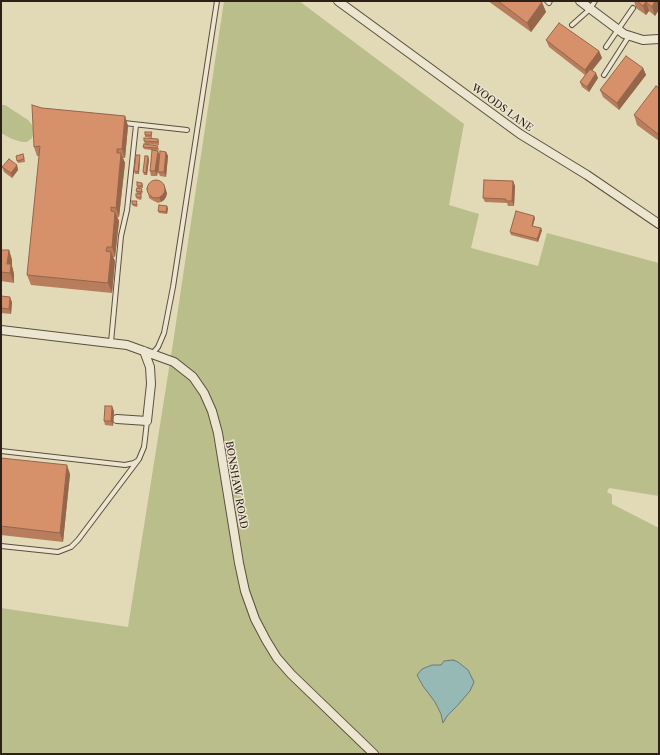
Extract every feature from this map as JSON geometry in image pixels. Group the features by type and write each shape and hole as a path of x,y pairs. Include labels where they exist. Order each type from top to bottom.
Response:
{"street":[{"name":"WOODS LANE","path":"338,1 520,134 587,175 659,224"},
{"path":"580,1 624,34 643,40 659,40"},
{"name":"BONSHAW ROAD","path":"1,330 127,345 174,362 194,377 204,393 212,411 218,434 245,591 266,640 277,658 291,674 374,754"},
{"path":"117,419 147,421 151,384 150,367 144,351"}],"lane":[{"path":"152,354 158,347 164,332 173,287 216,1"},
{"path":"547,1 549,3 550,1"},
{"path":"572,25 590,9 595,1"},
{"path":"606,47 633,8"},
{"path":"604,75 629,35"},
{"path":"121,123 187,130"},
{"path":"111,342 121,236 127,210 136,125"},
{"path":"1,546 58,552 72,547 139,459 146,439 147,421"},
{"path":"1,451 125,465 139,459"}],"green space":[{"path":"224,1 299,1 464,124 449,205 479,214 471,248 538,266 547,233 659,263 659,496 609,488 607,492 612,495 612,504 659,528 659,754 1,754 1,608 128,627 173,343"},
{"path":"1,105 5,105 28,120 34,131 32,138 27,142 22,142 1,133"}],"water":[{"path":"453,660 468,670 474,682 470,691 447,716 443,723 441,714 435,702 417,675 422,669 432,665 441,665 444,661"}],"building":[{"path":"498,1 541,1 542,2 527,23"},
{"path":"637,1 655,1 652,7 646,2 643,6"},
{"path":"559,23 599,51 585,70 546,40"},
{"path":"626,56 643,68 617,103 600,90"},
{"path":"590,69 596,73 587,87 580,82"},
{"path":"656,86 659,88 659,135 634,115"},
{"path":"32,105 42,108 125,116 122,149 117,149 117,153 121,153 116,208 111,207 111,211 115,212 112,247 107,247 106,251 111,252 108,283 27,275 40,146 34,147"},
{"path":"145,132 152,132 151,135 145,135"},
{"path":"144,138 158,139 158,142 144,141"},
{"path":"144,144 158,146 157,148 143,147"},
{"path":"152,150 158,151 155,171 150,171"},
{"path":"160,151 166,152 164,172 158,172"},
{"path":"23,154 24,159 17,161 16,156"},
{"path":"136,155 140,155 138,172 134,171"},
{"path":"145,156 148,156 146,173 143,172"},
{"path":"9,159 17,165 11,173 2,167"},
{"path":"156,180 162,183 165,189 162,195 156,198 150,195 147,189 150,183"},
{"path":"484,180 513,181 512,201 506,201 506,199 483,198"},
{"path":"137,182 142,183 142,186 137,186"},
{"path":"137,188 142,189 141,192 136,191"},
{"path":"136,194 141,194 141,197 136,197"},
{"path":"132,201 137,201 136,205 132,204"},
{"path":"159,205 167,206 166,212 158,211"},
{"path":"516,211 534,216 532,226 541,228 537,239 510,232"},
{"path":"1,250 9,250 7,264 11,264 10,273 1,272"},
{"path":"1,296 10,297 9,309 1,308"},
{"path":"105,406 112,406 111,421 104,421"},
{"path":"1,458 67,465 60,533 1,526"}]}
